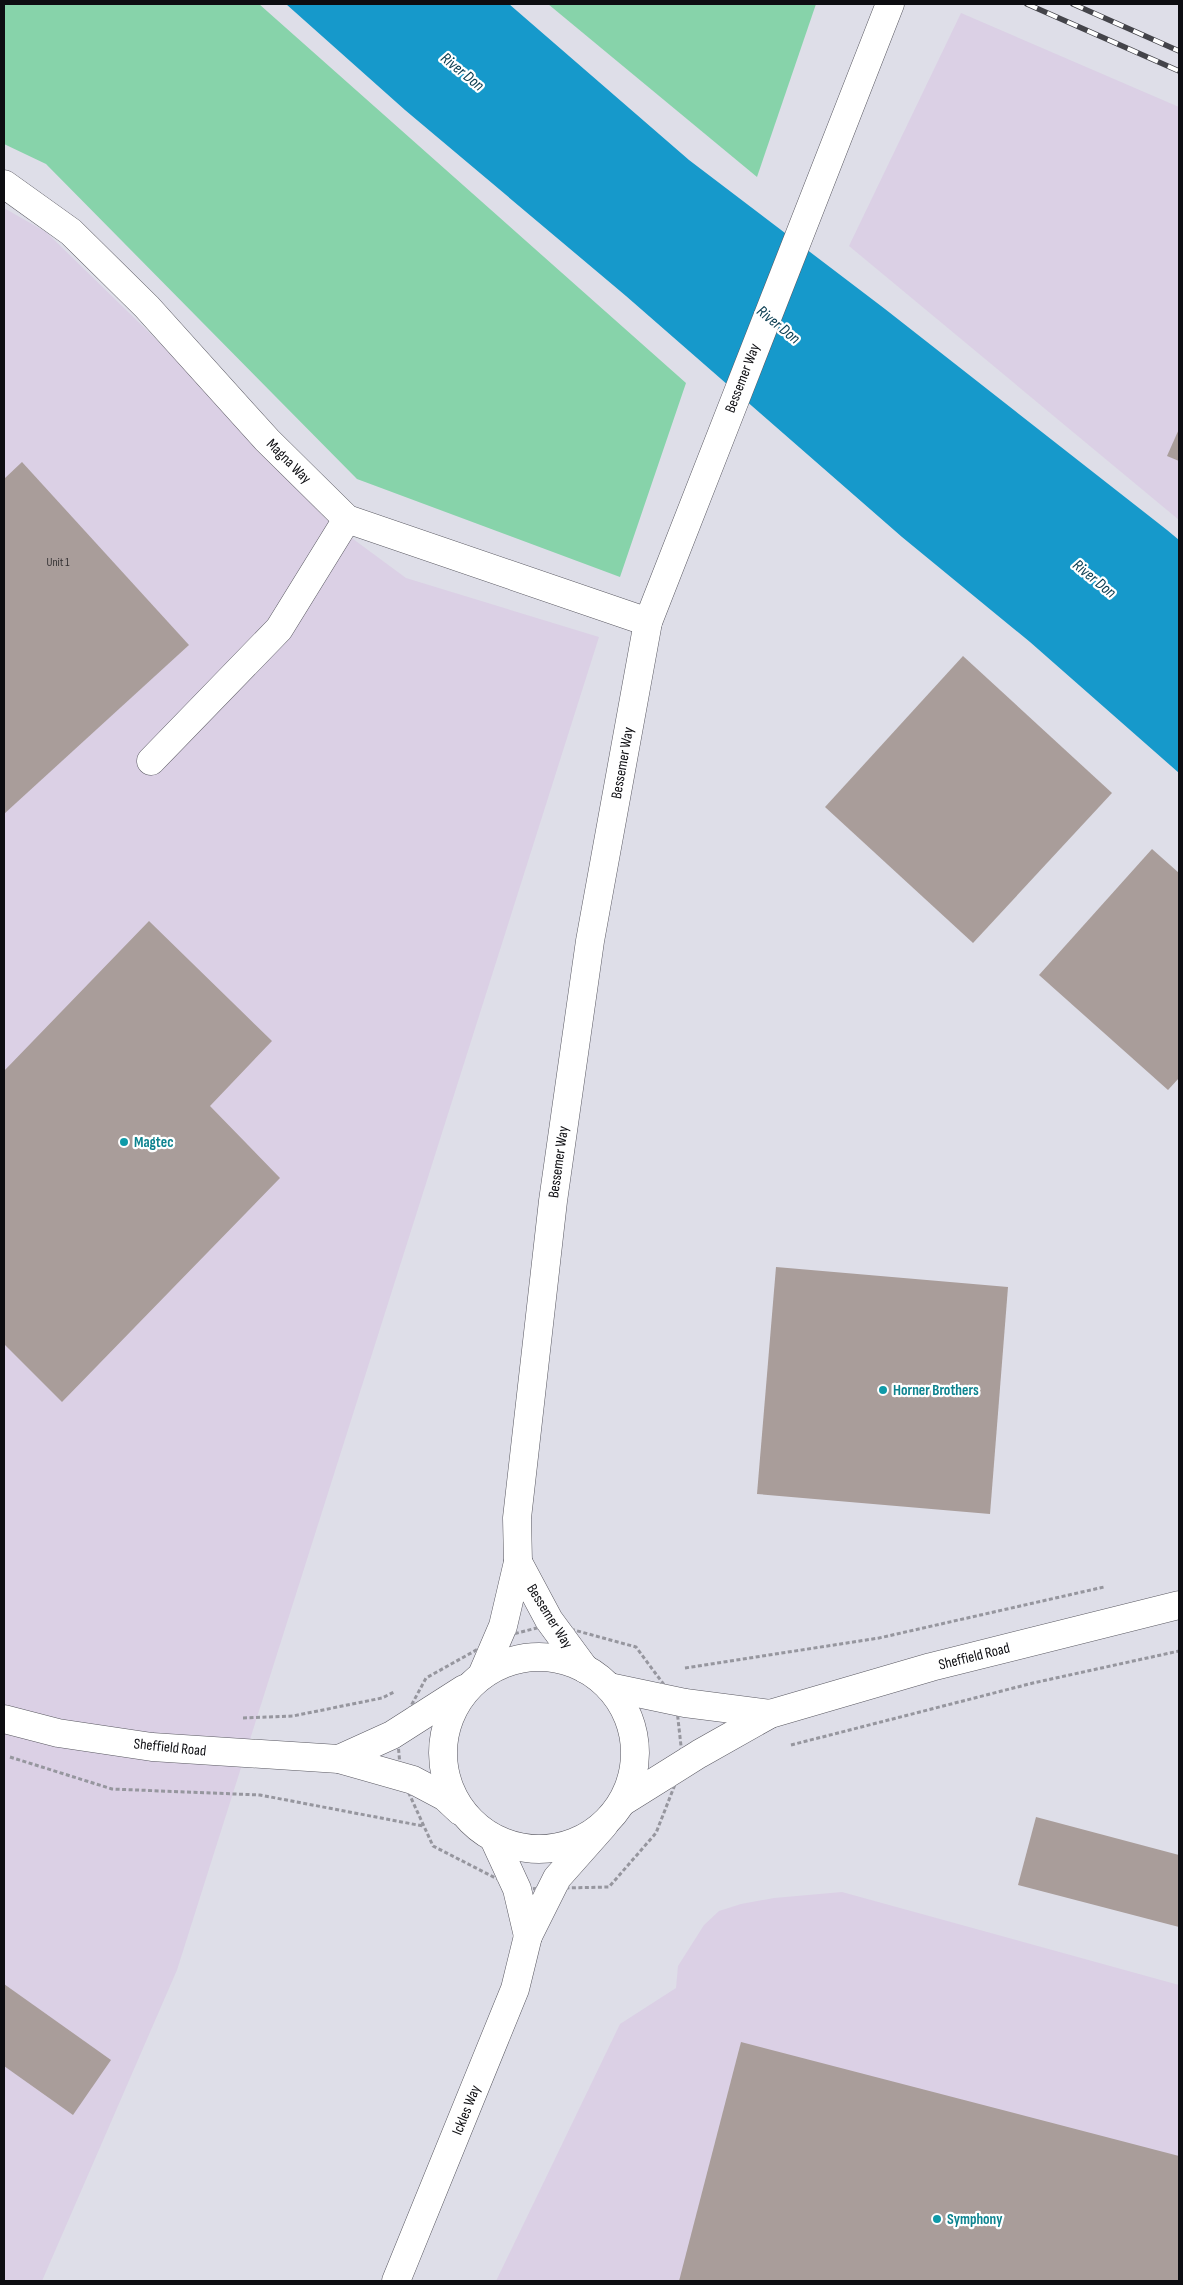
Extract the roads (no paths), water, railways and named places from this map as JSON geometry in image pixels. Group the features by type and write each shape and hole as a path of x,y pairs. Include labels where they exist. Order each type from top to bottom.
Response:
{"street":[{"name":"Bessemer Way","path":"470,1821 457,1804 443,1764 447,1723 457,1702 476,1680 498,1638 503,1626 518,1562 517,1518 553,1201 590,941 648,622 890,4"},
{"name":"Magna Way","path":"4,184 71,232 147,307 267,440 347,519 648,622"},
{"path":"151,761 279,629 347,519"},
{"name":"Bessemer Way","path":"518,1562 552,1624 585,1669"},
{"name":"Sheffield Road","path":"624,1801 683,1764 770,1714 930,1667 1179,1605"},
{"name":"Sheffield Road","path":"338,1759 397,1732 476,1680 508,1662 539,1657 558,1659 585,1669"},
{"path":"585,1669 609,1686 626,1712 634,1738 634,1773 624,1801"},
{"name":"Sheffield Road","path":"609,1686 676,1701 770,1714"},
{"name":"Sheffield Road","path":"4,1719 58,1733 152,1747 338,1759 413,1780 445,1797 470,1821"},
{"name":"Ickles Way","path":"396,2281 515,1989 528,1936 557,1878 624,1801"},
{"path":"470,1821 494,1839 533,1850 558,1849 591,1835 604,1825"},
{"name":"Ickles Way","path":"494,1839 517,1888 528,1936"}],"water":[{"name":"River Don","path":"286,4 509,4 689,160 885,309 1179,540 1179,773 1030,642 902,537 626,296 405,110"}],"railway":[{"path":"1027,4 1179,71"},
{"path":"1073,4 1179,51"}],"place":[{"name":"Magtec","path":"124,1142"},
{"name":"Horner Brothers","path":"883,1390"},
{"name":"Symphony","path":"937,2219"}]}
